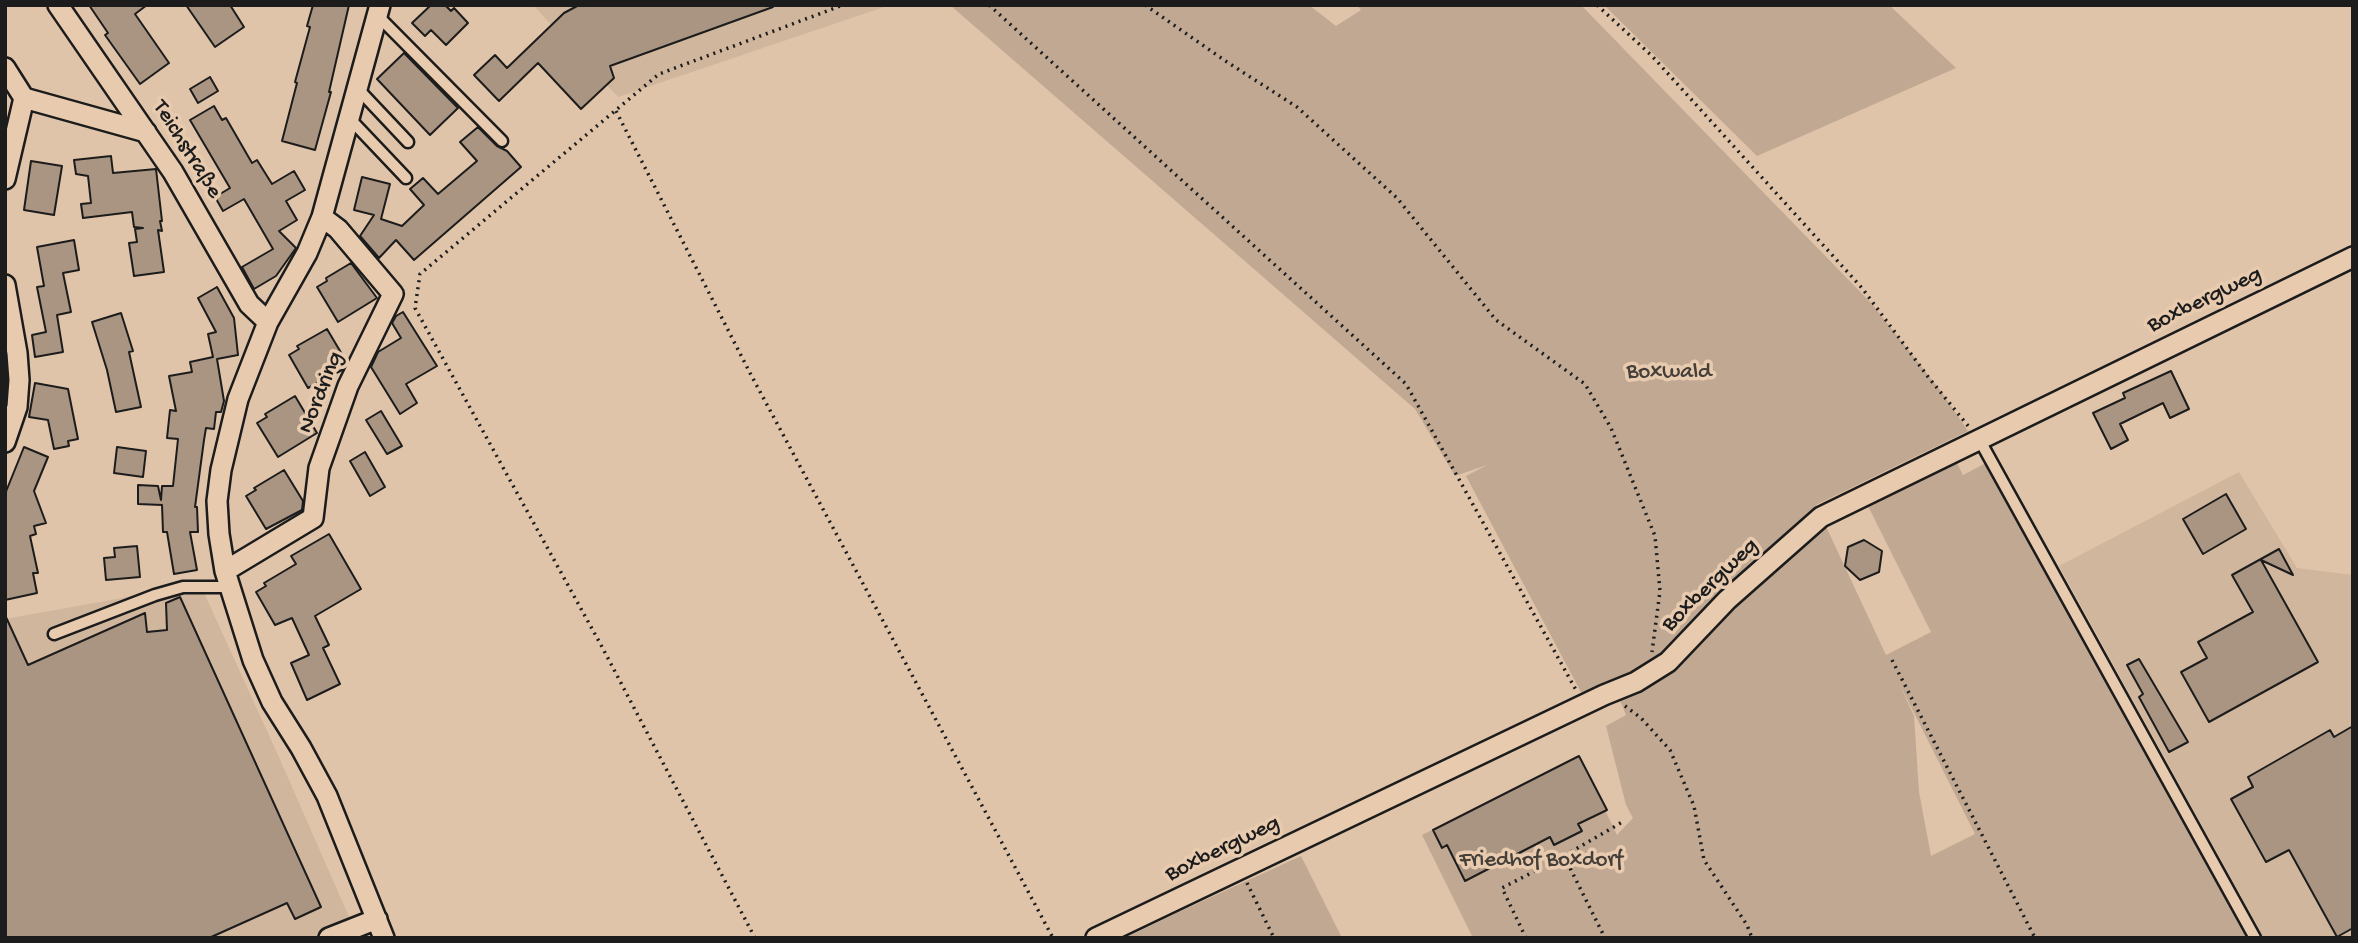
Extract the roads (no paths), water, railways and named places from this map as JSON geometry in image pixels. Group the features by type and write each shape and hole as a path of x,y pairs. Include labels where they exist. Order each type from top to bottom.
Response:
{"street":[{"name":"Teichstraße","path":"58,5 173,172 249,304 268,322"},
{"path":"379,10 322,217 307,253 268,322 238,399 221,470 217,501 228,579 253,660 272,702 327,796 384,938"},
{"path":"5,68 24,98 146,132"},
{"path":"5,179 24,98"},
{"name":"Nordring","path":"228,579 313,518 319,468 344,397 393,294 338,229 322,217"},
{"name":"Boxbergweg","path":"1096,938 1636,682 1668,662 1727,600 1821,517 2353,257"},
{"path":"5,285 19,380 17,407 5,442"},
{"path":"329,938 377,919"}],"lane":[{"path":"379,10 502,141"},
{"path":"358,89 408,142"},
{"path":"349,119 406,178"},
{"path":"1979,439 2255,938"},
{"path":"54,634 155,595 228,579"}],"park label":[{"name":"Boxwald","path":"1669,373"},
{"name":"Friedhof Boxdorf","path":"1541,861"}]}
